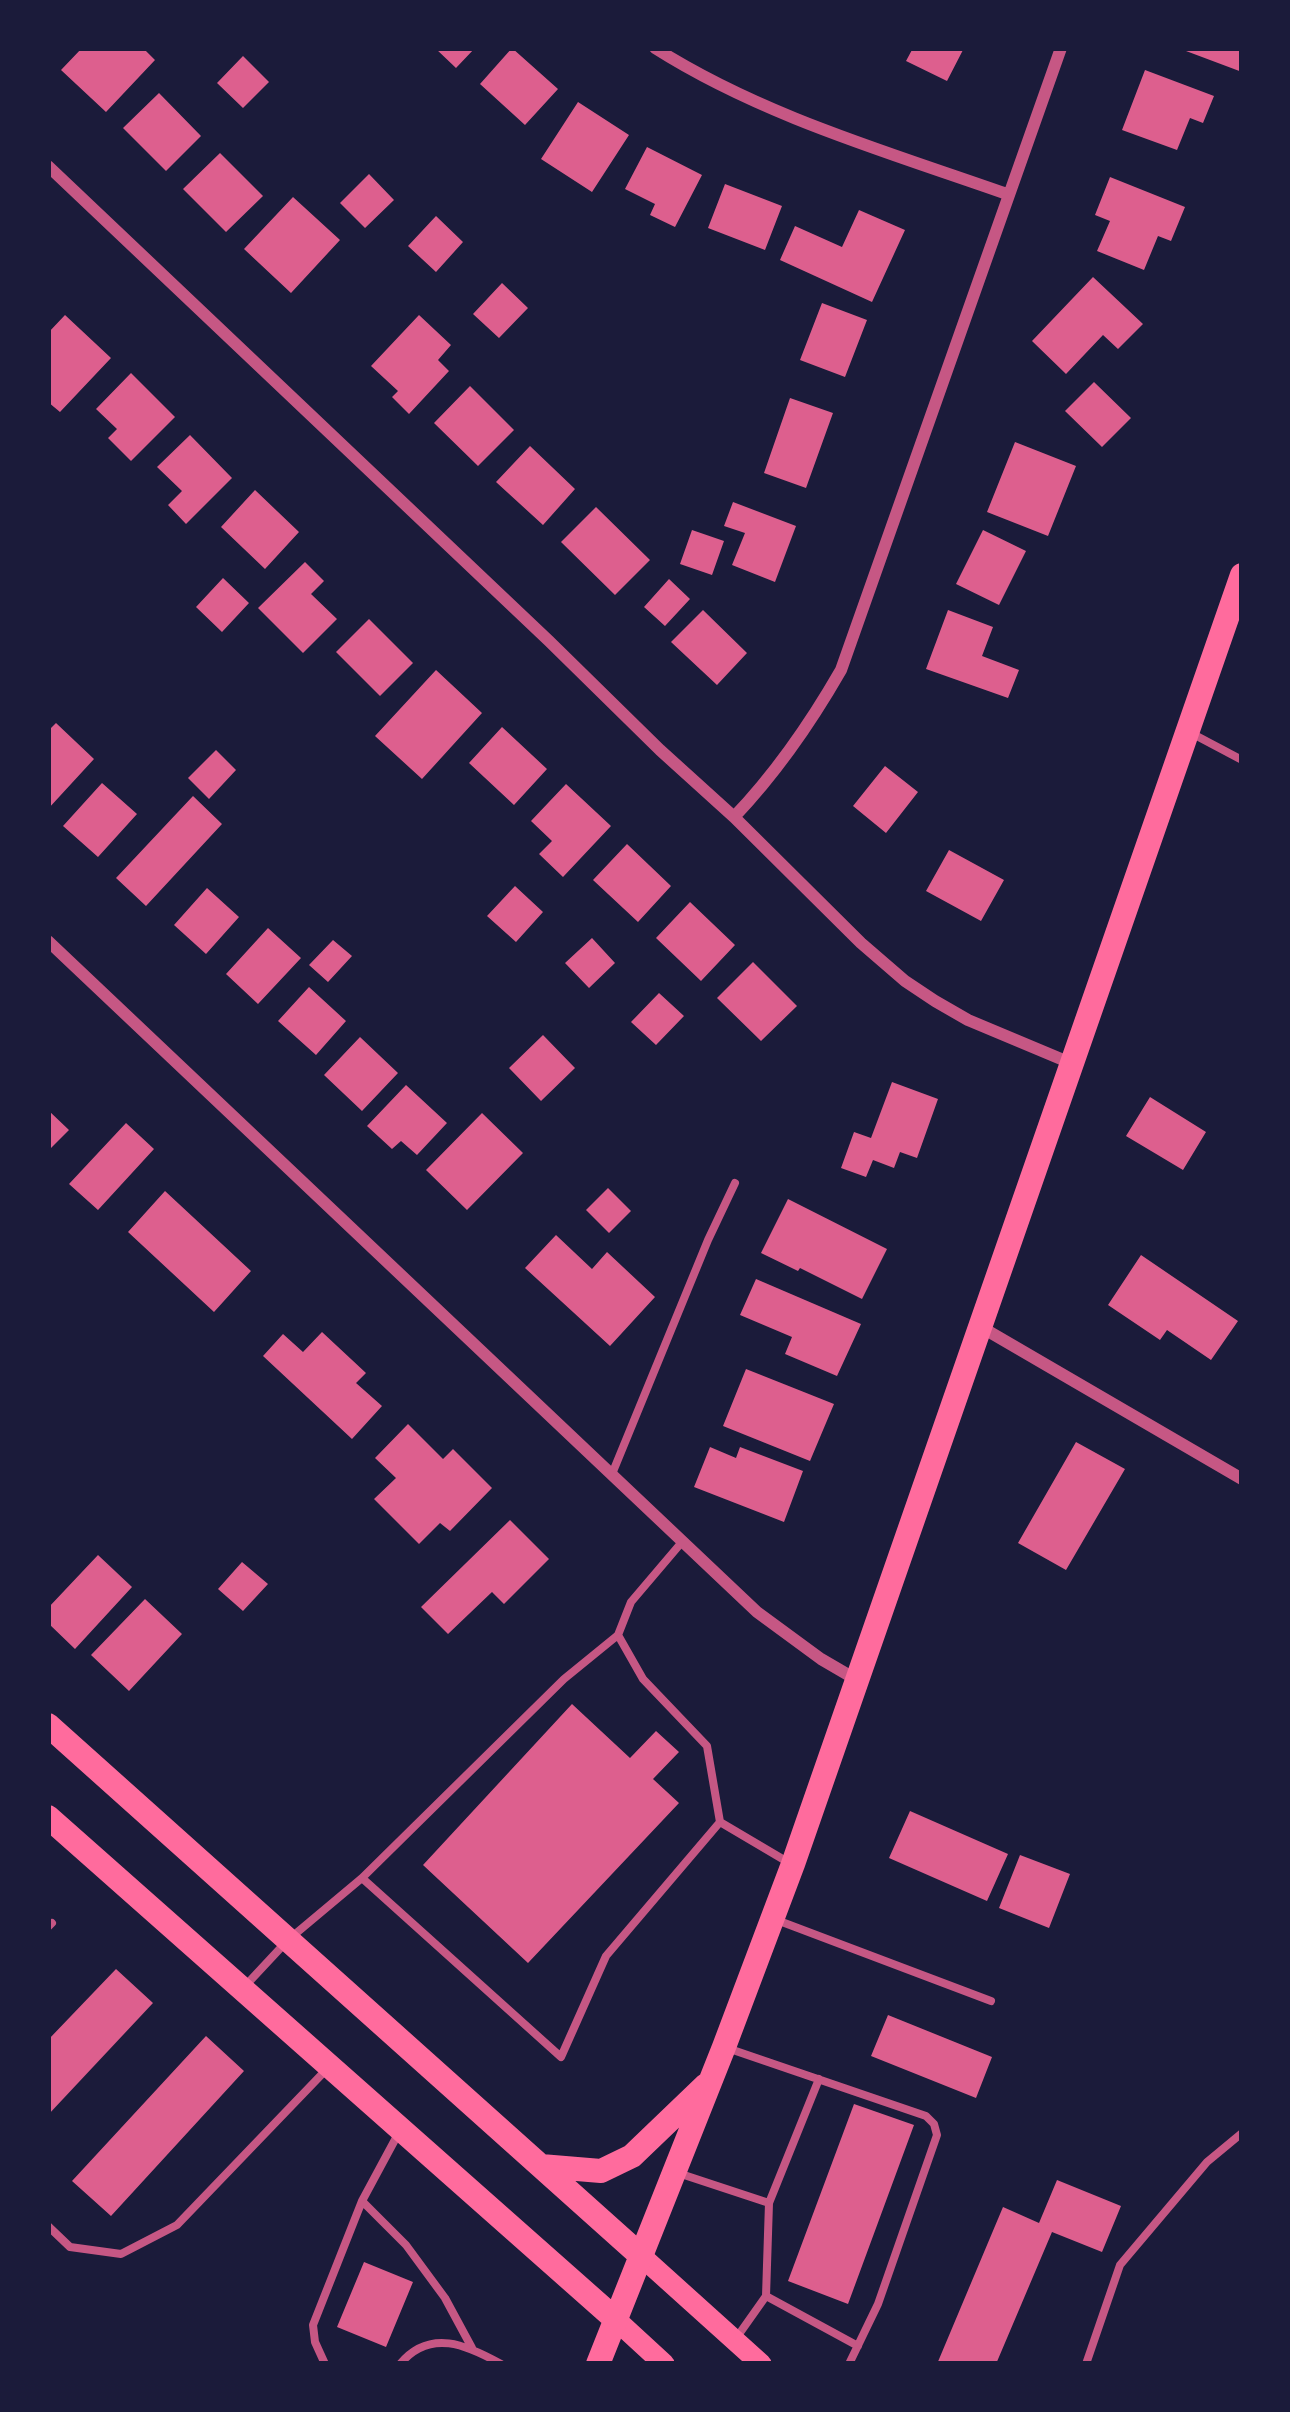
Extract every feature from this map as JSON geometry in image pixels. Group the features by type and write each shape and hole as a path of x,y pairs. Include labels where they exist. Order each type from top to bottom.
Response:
{"main road":[{"path":"598,2364 793,1864 1240,590"},
{"path":"48,1725 761,2364"},
{"path":"48,1817 664,2364"},
{"path":"541,2166 601,2171 632,2156 712,2079"}],"street":[{"path":"655,48 763,105 1007,194"},
{"path":"734,817 789,754 841,670 1061,48"},
{"path":"48,166 904,981 968,1020 1073,1064"},
{"path":"48,941 757,1612 857,1680"},
{"path":"980,1326 1242,1479"}],"lane":[{"path":"1188,731 1242,760"},
{"path":"611,1475 735,1183"},
{"path":"242,1989 564,1678 618,1636 631,1602 682,1542"},
{"path":"618,1636 643,1679 707,1746 720,1822"},
{"path":"720,1822 793,1864"},
{"path":"362,1878 561,2057 605,1956 720,1822"},
{"path":"773,1918 991,2001"},
{"path":"724,2047 926,2116 934,2124 937,2135 878,2304 850,2364"},
{"path":"48,2226 70,2246 121,2254 177,2225 329,2066"},
{"path":"735,2340 766,2296 769,2203 819,2080"},
{"path":"325,2364 313,2325 362,2201 401,2129"},
{"path":"1087,2364 1120,2265 1207,2162 1242,2133"},
{"path":"674,2172 769,2203"},
{"path":"362,2201 406,2245 445,2299 472,2348"},
{"path":"766,2296 858,2346"},
{"path":"400,2364 409,2353 434,2342 472,2348 501,2364"}],"building":[{"path":"82,48 143,48 155,60 106,112 61,70"},
{"path":"435,48 475,48 456,68"},
{"path":"512,48 558,89 525,125 480,84"},
{"path":"913,48 964,48 947,81 906,61"},
{"path":"1178,48 1242,48 1242,72"},
{"path":"243,56 269,82 243,108 217,83"},
{"path":"1145,70 1214,96 1203,123 1190,118 1177,150 1122,130"},
{"path":"159,93 201,136 166,171 123,128"},
{"path":"578,102 629,135 592,192 541,159"},
{"path":"647,147 702,175 675,227 650,215 655,204 625,189"},
{"path":"220,153 263,196 226,232 183,189"},
{"path":"369,174 394,200 365,228 340,203"},
{"path":"1110,177 1185,207 1171,241 1158,236 1144,270 1097,251 1110,221 1095,215"},
{"path":"725,184 782,206 765,250 708,228"},
{"path":"293,197 340,240 291,293 244,249"},
{"path":"859,210 905,230 872,302 780,260 795,226 842,247"},
{"path":"436,216 463,242 436,272 408,246"},
{"path":"1093,277 1143,324 1118,349 1103,335 1066,374 1032,341"},
{"path":"502,283 528,308 499,338 473,314"},
{"path":"822,303 867,320 845,377 800,360"},
{"path":"65,315 111,358 60,412 48,402 48,333"},
{"path":"419,315 451,345 438,360 449,371 409,414 392,397 398,391 371,366"},
{"path":"131,373 175,417 131,461 108,438 117,429 96,409"},
{"path":"1094,382 1131,418 1102,447 1065,411"},
{"path":"470,386 514,430 478,466 434,423"},
{"path":"790,398 833,413 806,488 764,473"},
{"path":"190,435 232,478 186,524 168,505 182,491 157,467"},
{"path":"1015,442 1076,466 1048,536 987,512"},
{"path":"530,446 575,489 543,525 496,482"},
{"path":"255,490 299,532 265,569 221,527"},
{"path":"733,502 796,526 775,582 732,565 745,533 724,526"},
{"path":"596,507 650,560 615,595 561,542"},
{"path":"692,530 724,541 712,575 680,564"},
{"path":"983,530 1026,551 999,605 956,584"},
{"path":"305,562 324,581 311,594 337,619 303,653 258,608"},
{"path":"223,578 249,603 222,632 196,607"},
{"path":"669,579 690,599 665,626 644,607"},
{"path":"703,610 747,653 717,685 671,642"},
{"path":"948,610 993,627 982,656 1019,670 1008,698 926,669"},
{"path":"369,619 413,663 380,696 336,652"},
{"path":"436,670 482,713 422,779 375,736"},
{"path":"56,723 94,759 48,809 48,731"},
{"path":"502,727 547,769 514,805 469,763"},
{"path":"216,750 236,770 209,799 188,778"},
{"path":"885,766 918,792 886,833 853,806"},
{"path":"102,783 137,814 98,857 63,826"},
{"path":"566,784 611,826 563,877 539,854 552,841 531,821"},
{"path":"193,796 222,824 146,906 116,878"},
{"path":"627,844 671,886 638,922 593,880"},
{"path":"949,850 1004,880 981,921 926,891"},
{"path":"515,886 543,912 516,942 487,916"},
{"path":"207,888 239,917 206,954 174,925"},
{"path":"690,902 735,945 701,981 656,938"},
{"path":"268,928 301,958 258,1004 226,974"},
{"path":"592,938 615,963 589,988 565,963"},
{"path":"333,940 352,956 328,982 309,965"},
{"path":"753,962 797,1006 761,1041 717,998"},
{"path":"309,987 346,1021 316,1055 278,1021"},
{"path":"659,993 684,1016 656,1045 631,1022"},
{"path":"543,1035 575,1068 541,1101 509,1068"},
{"path":"360,1037 398,1073 362,1111 324,1075"},
{"path":"892,1082 938,1099 917,1158 900,1152 894,1168 873,1160 866,1177 841,1168 854,1132 871,1138"},
{"path":"406,1085 447,1123 417,1155 401,1141 392,1149 367,1126"},
{"path":"1150,1097 1206,1132 1183,1170 1126,1136"},
{"path":"48,1110 69,1130 48,1151"},
{"path":"482,1113 523,1153 467,1210 426,1170"},
{"path":"126,1123 154,1149 98,1210 69,1184"},
{"path":"608,1188 631,1211 609,1233 586,1210"},
{"path":"165,1191 251,1271 214,1312 128,1232"},
{"path":"788,1199 887,1249 862,1299 761,1253"},
{"path":"556,1235 592,1269 607,1252 655,1297 610,1346 525,1268"},
{"path":"1141,1255 1238,1321 1211,1360 1167,1330 1160,1340 1108,1305"},
{"path":"756,1279 861,1324 837,1376 785,1354 792,1337 740,1315"},
{"path":"322,1332 366,1373 356,1383 382,1406 352,1439 263,1356 283,1334 303,1352"},
{"path":"746,1369 834,1404 810,1461 723,1426"},
{"path":"408,1424 443,1459 453,1449 492,1488 450,1531 440,1523 419,1544 374,1499 396,1478 375,1458"},
{"path":"1076,1442 1125,1469 1066,1570 1018,1543"},
{"path":"710,1447 736,1458 740,1447 803,1471 784,1522 694,1487"},
{"path":"510,1520 549,1559 504,1604 492,1592 448,1634 421,1607"},
{"path":"98,1555 132,1587 75,1649 48,1623 48,1608"},
{"path":"242,1562 268,1584 243,1611 218,1589"},
{"path":"145,1599 182,1634 129,1691 91,1655"},
{"path":"572,1704 630,1758 656,1731 679,1752 653,1779 679,1803 528,1963 423,1865"},
{"path":"910,1811 1008,1854 987,1901 889,1858"},
{"path":"1020,1855 1070,1874 1049,1928 999,1908"},
{"path":"116,1969 153,2003 48,2115 48,2040"},
{"path":"888,2015 992,2057 976,2098 871,2056"},
{"path":"206,2036 244,2071 111,2216 72,2181"},
{"path":"854,2104 914,2125 848,2304 788,2281"},
{"path":"1057,2180 1121,2206 1102,2252 1052,2232 996,2364 937,2364 1003,2207 1039,2223"},
{"path":"364,2262 413,2282 386,2347 337,2327"}]}
